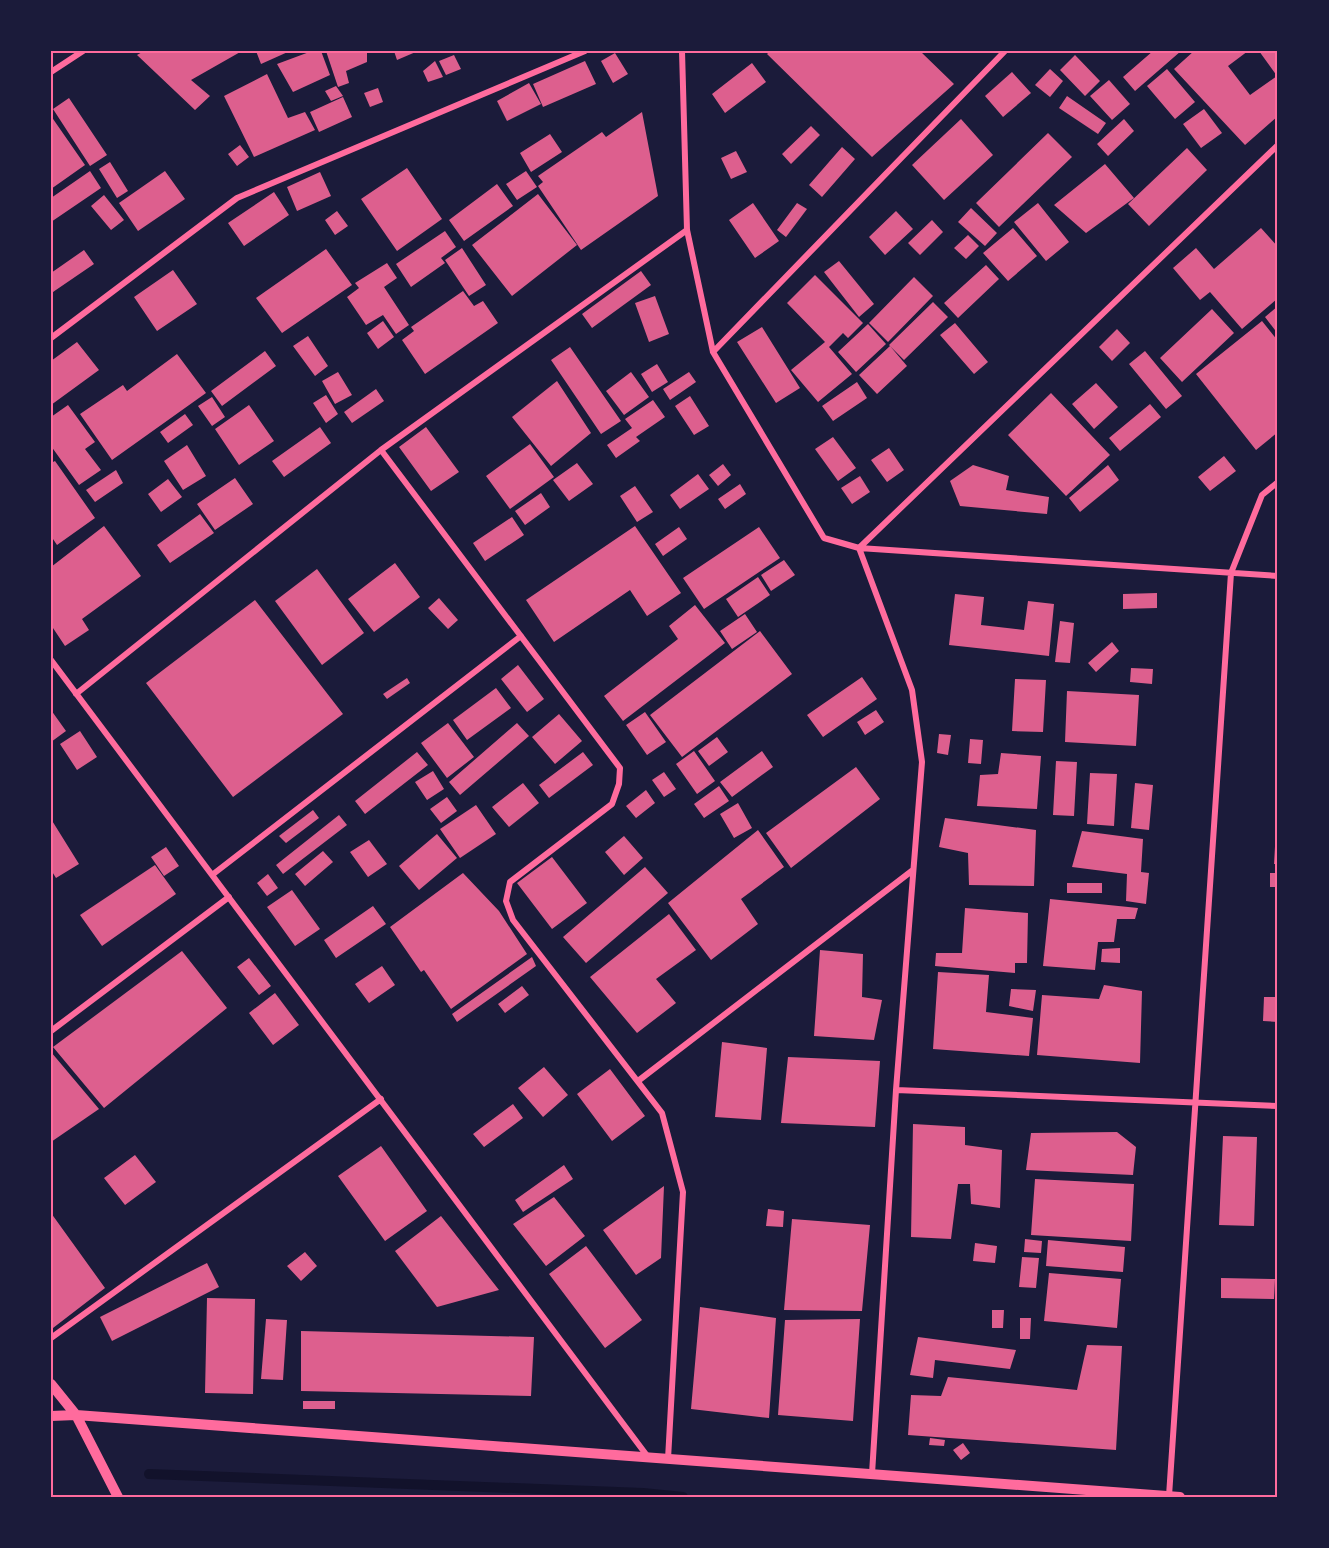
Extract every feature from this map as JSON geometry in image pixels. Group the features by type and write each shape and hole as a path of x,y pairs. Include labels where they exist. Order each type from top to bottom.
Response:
{"street":[{"path":"51,72 83,51"},
{"path":"51,338 237,198 585,51"},
{"path":"682,51 687,230 713,352 824,538 859,548 1278,576"},
{"path":"713,352 1005,51"},
{"path":"859,548 1278,145"},
{"path":"76,694 381,450 687,230"},
{"path":"381,450 620,768 620,784 612,804 510,882 506,901 513,920 662,1113 683,1192 668,1459"},
{"path":"1169,1496 1231,573 1262,495 1278,482"},
{"path":"859,548 912,690 922,762 896,1090 872,1474"},
{"path":"212,875 520,636"},
{"path":"51,660 649,1457"},
{"path":"638,1081 913,870"},
{"path":"51,1031 229,897"},
{"path":"896,1090 1278,1106"},
{"path":"51,1338 381,1099"},
{"path":"51,1384 76,1415 118,1497"},
{"path":"51,1416 76,1415 1180,1497"}],"building":[{"path":"144,51 242,51 191,80 210,96 195,110 137,55"},
{"path":"256,51 290,51 261,64"},
{"path":"312,51 321,51 330,75 293,92 277,64"},
{"path":"326,51 367,51 367,62 346,71 349,83 338,87"},
{"path":"394,51 418,51 397,60"},
{"path":"770,51 920,51 954,84 872,157 767,54"},
{"path":"1153,51 1181,51 1135,91 1123,77"},
{"path":"1194,51 1248,51 1228,66 1250,95 1277,76 1259,51 1278,51 1278,116 1245,145 1174,69"},
{"path":"615,53 628,74 613,83 601,61"},
{"path":"454,55 461,69 446,75 439,61"},
{"path":"1075,55 1100,81 1085,96 1060,70"},
{"path":"435,61 443,77 428,82 423,71"},
{"path":"585,61 596,84 543,107 533,84"},
{"path":"752,63 766,82 725,113 712,94"},
{"path":"1050,69 1063,81 1050,97 1035,85"},
{"path":"1167,69 1195,102 1175,119 1147,86"},
{"path":"1012,72 1031,93 1003,117 985,96"},
{"path":"267,74 288,118 305,112 315,130 254,157 224,96"},
{"path":"1109,80 1130,104 1112,120 1090,96"},
{"path":"529,83 541,104 507,121 497,101"},
{"path":"336,86 343,96 331,101 325,91"},
{"path":"378,88 383,102 370,107 364,93"},
{"path":"1067,96 1106,123 1098,134 1059,108"},
{"path":"343,97 352,117 319,132 310,112"},
{"path":"69,98 107,155 90,166 53,109"},
{"path":"1204,109 1222,133 1201,148 1183,124"},
{"path":"642,112 658,196 581,250 538,186 543,182 538,176 602,132 606,137"},
{"path":"51,116 85,165 51,189"},
{"path":"961,119 993,155 944,200 912,165"},
{"path":"1124,119 1134,131 1108,156 1097,144"},
{"path":"811,126 820,135 791,164 782,154"},
{"path":"1048,133 1072,157 999,227 976,203"},
{"path":"550,134 562,152 531,172 520,153"},
{"path":"240,145 249,157 237,166 228,154"},
{"path":"842,147 855,159 822,197 809,185"},
{"path":"1187,148 1207,170 1149,226 1128,204"},
{"path":"736,151 747,172 731,179 721,158"},
{"path":"110,162 128,191 117,198 99,169"},
{"path":"1105,164 1134,198 1086,233 1054,205"},
{"path":"407,168 442,219 397,251 361,199"},
{"path":"90,171 101,188 51,222 51,198"},
{"path":"165,171 185,199 138,231 119,203"},
{"path":"526,171 537,187 517,200 506,184"},
{"path":"320,172 331,196 297,211 287,187"},
{"path":"497,184 513,206 464,241 449,220"},
{"path":"274,192 289,215 244,246 228,223"},
{"path":"538,194 577,245 512,296 472,245"},
{"path":"104,195 124,220 111,230 91,206"},
{"path":"753,203 779,241 755,258 729,220"},
{"path":"797,203 807,209 786,237 777,230"},
{"path":"1038,203 1069,242 1046,261 1014,222"},
{"path":"971,208 997,233 985,246 958,222"},
{"path":"337,211 348,226 335,235 325,220"},
{"path":"896,211 913,229 885,255 869,237"},
{"path":"932,220 943,232 920,255 908,243"},
{"path":"1013,228 1037,256 1008,281 983,253"},
{"path":"1261,228 1278,247 1278,298 1242,329 1210,292 1200,300 1173,268 1196,248 1214,269"},
{"path":"445,231 456,247 441,258 445,263 411,287 396,264"},
{"path":"968,235 979,246 966,259 954,248"},
{"path":"462,248 486,285 469,296 445,260"},
{"path":"326,249 352,285 282,333 256,298"},
{"path":"84,250 94,264 53,292 51,273"},
{"path":"839,261 874,304 859,317 824,272"},
{"path":"387,263 397,278 384,287 409,325 396,334 383,315 366,325 347,297 359,288 355,283"},
{"path":"986,265 999,279 958,318 944,303"},
{"path":"173,270 197,304 157,331 134,297"},
{"path":"641,271 651,285 592,328 582,314"},
{"path":"815,275 863,323 848,338 843,333 829,347 852,374 818,402 791,370 825,342 787,303"},
{"path":"914,277 933,296 888,342 869,323"},
{"path":"463,291 474,306 483,301 498,323 425,374 402,340 414,331 411,327"},
{"path":"655,296 669,334 649,342 635,303"},
{"path":"933,302 948,317 904,360 889,345"},
{"path":"1278,306 1278,334 1265,317"},
{"path":"1212,309 1234,333 1182,382 1160,358"},
{"path":"383,321 394,337 378,349 367,333"},
{"path":"1262,321 1278,341 1278,432 1256,450 1196,374"},
{"path":"955,323 988,362 974,374 940,335"},
{"path":"868,324 886,344 856,372 838,352"},
{"path":"762,327 800,388 776,403 737,342"},
{"path":"1117,329 1130,343 1112,361 1099,347"},
{"path":"308,336 328,366 315,376 293,346"},
{"path":"77,342 99,370 51,405 51,361"},
{"path":"890,346 907,366 877,394 859,375"},
{"path":"570,347 621,421 601,434 551,360"},
{"path":"265,351 276,366 222,406 211,391"},
{"path":"1145,351 1182,396 1166,409 1129,364"},
{"path":"177,354 206,393 112,460 80,414 123,385 127,391"},
{"path":"657,364 668,382 652,392 641,374"},
{"path":"338,372 352,395 335,404 322,381"},
{"path":"631,372 649,397 624,415 606,391"},
{"path":"689,372 696,382 670,400 663,389"},
{"path":"557,381 591,433 551,466 512,417"},
{"path":"857,382 867,398 833,421 822,406"},
{"path":"1096,383 1118,407 1094,429 1072,404"},
{"path":"376,389 384,401 352,423 344,412"},
{"path":"1051,393 1110,455 1066,496 1008,435"},
{"path":"326,395 338,414 326,423 313,403"},
{"path":"690,396 709,426 694,435 675,406"},
{"path":"212,397 225,417 212,426 198,406"},
{"path":"653,400 665,417 636,437 640,441 616,458 607,445 632,428 625,419"},
{"path":"1150,404 1161,417 1120,451 1109,438"},
{"path":"68,405 95,442 85,449 101,470 79,485 51,446 51,417"},
{"path":"249,405 274,441 239,465 215,429"},
{"path":"185,414 193,425 168,443 160,432"},
{"path":"320,427 331,443 284,477 272,461"},
{"path":"426,427 459,472 431,491 399,447"},
{"path":"833,437 856,468 838,481 815,449"},
{"path":"530,444 554,477 510,509 486,476"},
{"path":"187,445 206,476 183,490 164,461"},
{"path":"889,448 904,470 887,482 871,460"},
{"path":"1224,456 1236,471 1210,491 1198,477"},
{"path":"55,461 95,518 57,545 51,536 51,463"},
{"path":"577,463 593,484 569,501 553,480"},
{"path":"723,464 731,475 718,486 709,475"},
{"path":"973,465 1009,476 1006,490 1049,497 1047,514 960,506 950,481"},
{"path":"1108,465 1119,480 1080,512 1069,498"},
{"path":"116,470 123,483 95,502 86,490"},
{"path":"698,474 709,489 680,509 670,495"},
{"path":"860,476 870,492 852,504 841,488"},
{"path":"235,478 253,504 215,530 197,504"},
{"path":"168,479 182,497 161,512 148,494"},
{"path":"740,484 746,494 725,509 718,499"},
{"path":"635,486 653,512 637,522 620,496"},
{"path":"541,493 550,507 525,525 515,511"},
{"path":"200,514 214,533 170,563 157,545"},
{"path":"512,517 524,535 485,561 473,543"},
{"path":"104,526 141,576 82,619 89,630 65,646 51,625 51,567"},
{"path":"635,526 681,593 647,616 630,590 554,642 526,600"},
{"path":"679,527 687,539 663,556 655,544"},
{"path":"759,527 780,558 704,609 683,578"},
{"path":"784,560 795,575 771,591 761,575"},
{"path":"395,563 420,597 374,632 348,599"},
{"path":"317,569 364,633 322,665 275,601"},
{"path":"758,577 770,595 738,617 726,599"},
{"path":"1157,593 1157,608 1123,609 1123,594"},
{"path":"955,594 984,597 981,625 1024,630 1028,601 1054,604 1049,656 949,645"},
{"path":"439,598 458,620 448,629 428,608"},
{"path":"255,600 343,714 233,797 146,683"},
{"path":"695,605 725,643 623,721 604,696 678,639 669,626"},
{"path":"745,614 757,632 732,649 720,631"},
{"path":"1060,621 1074,623 1070,663 1055,662"},
{"path":"760,631 792,674 682,757 650,715"},
{"path":"1112,642 1119,651 1096,672 1088,663"},
{"path":"518,665 544,699 527,712 501,679"},
{"path":"1131,668 1153,669 1152,684 1130,682"},
{"path":"862,677 877,699 823,737 807,715"},
{"path":"407,678 410,683 387,699 383,694"},
{"path":"1015,679 1046,680 1043,732 1012,731"},
{"path":"496,688 511,708 467,740 453,720"},
{"path":"1067,691 1139,695 1136,746 1065,742"},
{"path":"51,710 66,731 51,742"},
{"path":"876,710 884,722 865,735 857,722"},
{"path":"645,712 666,742 647,755 626,725"},
{"path":"559,714 582,741 555,764 532,737"},
{"path":"448,723 474,757 447,778 421,743"},
{"path":"517,723 529,736 460,795 449,782"},
{"path":"80,731 97,757 77,770 60,744"},
{"path":"939,734 951,735 948,755 937,753"},
{"path":"717,737 728,752 709,766 698,751"},
{"path":"970,739 983,740 981,764 968,763"},
{"path":"694,751 715,781 697,794 676,764"},
{"path":"762,751 773,767 732,797 720,782"},
{"path":"417,752 428,765 365,814 355,801"},
{"path":"583,752 593,765 549,798 539,785"},
{"path":"1001,753 1041,756 1037,809 977,806 980,775 998,774"},
{"path":"1056,761 1077,762 1074,816 1053,815"},
{"path":"856,767 880,799 791,868 766,833"},
{"path":"433,771 444,789 427,800 415,782"},
{"path":"664,772 676,789 664,797 652,780"},
{"path":"1090,773 1117,774 1114,826 1087,824"},
{"path":"523,783 539,803 509,827 492,807"},
{"path":"1135,783 1153,785 1149,830 1131,828"},
{"path":"719,786 729,801 704,818 694,804"},
{"path":"646,790 655,803 636,818 626,806"},
{"path":"447,797 457,811 441,823 430,809"},
{"path":"738,803 752,828 734,838 720,814"},
{"path":"476,805 496,834 460,858 440,829"},
{"path":"313,810 319,818 286,843 279,836"},
{"path":"339,815 347,825 283,874 276,865"},
{"path":"945,818 1036,830 1034,886 969,885 968,853 939,847"},
{"path":"51,819 79,864 56,878 51,870"},
{"path":"1276,829 1278,829 1278,864 1274,864"},
{"path":"758,830 784,867 741,899 758,924 711,960 668,903"},
{"path":"1082,831 1143,839 1141,872 1149,873 1146,904 1126,901 1127,874 1072,867"},
{"path":"437,834 457,858 419,890 399,866"},
{"path":"624,836 643,858 624,875 605,852"},
{"path":"369,840 387,864 368,877 350,852"},
{"path":"166,847 179,866 164,876 151,857"},
{"path":"323,851 333,862 305,886 295,874"},
{"path":"552,857 587,903 552,929 517,883"},
{"path":"155,865 176,894 102,946 80,915"},
{"path":"645,867 668,893 586,963 563,937"},
{"path":"463,873 499,911 527,954 451,1009 424,970 421,972 390,927"},
{"path":"1270,873 1278,873 1278,887 1270,887"},
{"path":"268,874 278,888 267,896 257,883"},
{"path":"1067,883 1102,883 1102,893 1067,893"},
{"path":"292,890 320,929 295,946 267,907"},
{"path":"1050,899 1138,908 1135,919 1117,919 1114,942 1098,942 1095,970 1043,966"},
{"path":"373,906 386,924 336,958 324,940"},
{"path":"965,908 1028,913 1027,963 1015,963 1015,973 935,966 936,953 962,953"},
{"path":"669,914 696,950 656,979 676,1003 637,1033 590,977"},
{"path":"1120,948 1120,963 1101,962 1102,949"},
{"path":"820,950 863,954 862,997 882,1000 874,1040 814,1036"},
{"path":"182,951 227,1008 104,1108 53,1047"},
{"path":"532,957 536,966 457,1022 452,1014"},
{"path":"249,958 271,986 259,995 237,967"},
{"path":"382,966 395,985 369,1003 355,984"},
{"path":"938,972 989,975 986,1012 1033,1018 1029,1056 933,1049"},
{"path":"1104,985 1142,991 1140,1063 1037,1055 1042,995 1099,999"},
{"path":"522,986 529,995 505,1013 498,1004"},
{"path":"1011,989 1036,990 1033,1011 1009,1006"},
{"path":"275,993 299,1025 273,1045 249,1013"},
{"path":"1264,997 1278,997 1278,1022 1263,1021"},
{"path":"722,1042 767,1048 761,1120 715,1117"},
{"path":"51,1052 99,1109 51,1142"},
{"path":"788,1057 880,1061 875,1127 781,1123"},
{"path":"544,1067 568,1095 543,1117 518,1088"},
{"path":"610,1069 645,1116 612,1141 577,1094"},
{"path":"513,1104 523,1118 484,1147 473,1134"},
{"path":"913,1124 965,1127 965,1145 1002,1150 1000,1208 971,1204 970,1184 958,1184 951,1239 911,1237"},
{"path":"1117,1132 1136,1147 1133,1175 1026,1170 1031,1133"},
{"path":"1223,1136 1257,1137 1254,1226 1219,1225"},
{"path":"381,1146 427,1211 385,1241 338,1176"},
{"path":"135,1155 156,1182 125,1205 104,1178"},
{"path":"564,1165 573,1179 523,1212 515,1200"},
{"path":"1035,1179 1134,1184 1131,1241 1031,1235"},
{"path":"664,1186 661,1258 636,1275 603,1230"},
{"path":"554,1197 585,1236 546,1266 513,1224"},
{"path":"768,1209 784,1211 783,1227 766,1226"},
{"path":"51,1213 105,1288 53,1328 51,1325"},
{"path":"441,1216 499,1290 437,1307 395,1251"},
{"path":"792,1219 870,1225 862,1311 784,1310"},
{"path":"1025,1239 1042,1241 1041,1253 1024,1252"},
{"path":"1048,1240 1125,1247 1123,1272 1046,1266"},
{"path":"975,1243 997,1246 995,1263 973,1261"},
{"path":"586,1246 642,1320 605,1348 549,1274"},
{"path":"305,1252 317,1266 301,1281 287,1266"},
{"path":"1022,1257 1039,1258 1036,1288 1019,1287"},
{"path":"207,1263 219,1287 112,1341 100,1317"},
{"path":"1049,1273 1121,1279 1117,1328 1044,1321"},
{"path":"1221,1278 1275,1279 1274,1299 1221,1298"},
{"path":"207,1298 255,1299 253,1394 205,1393"},
{"path":"700,1307 776,1318 769,1418 691,1409"},
{"path":"992,1310 1004,1310 1003,1328 992,1328"},
{"path":"1020,1318 1031,1318 1030,1339 1020,1339"},
{"path":"266,1319 287,1320 283,1380 261,1379"},
{"path":"860,1319 853,1421 778,1415 785,1320"},
{"path":"301,1331 534,1337 531,1396 301,1391"},
{"path":"918,1337 1016,1350 1010,1369 935,1360 933,1378 910,1375"},
{"path":"1087,1345 1122,1346 1116,1450 908,1435 911,1395 941,1396 948,1377 1077,1390"},
{"path":"303,1401 335,1401 335,1409 303,1409"},
{"path":"930,1438 945,1440 944,1446 929,1445"},
{"path":"963,1443 970,1453 961,1460 953,1450"}],"waterway":[{"path":"149,1474 643,1493 683,1497"}]}
